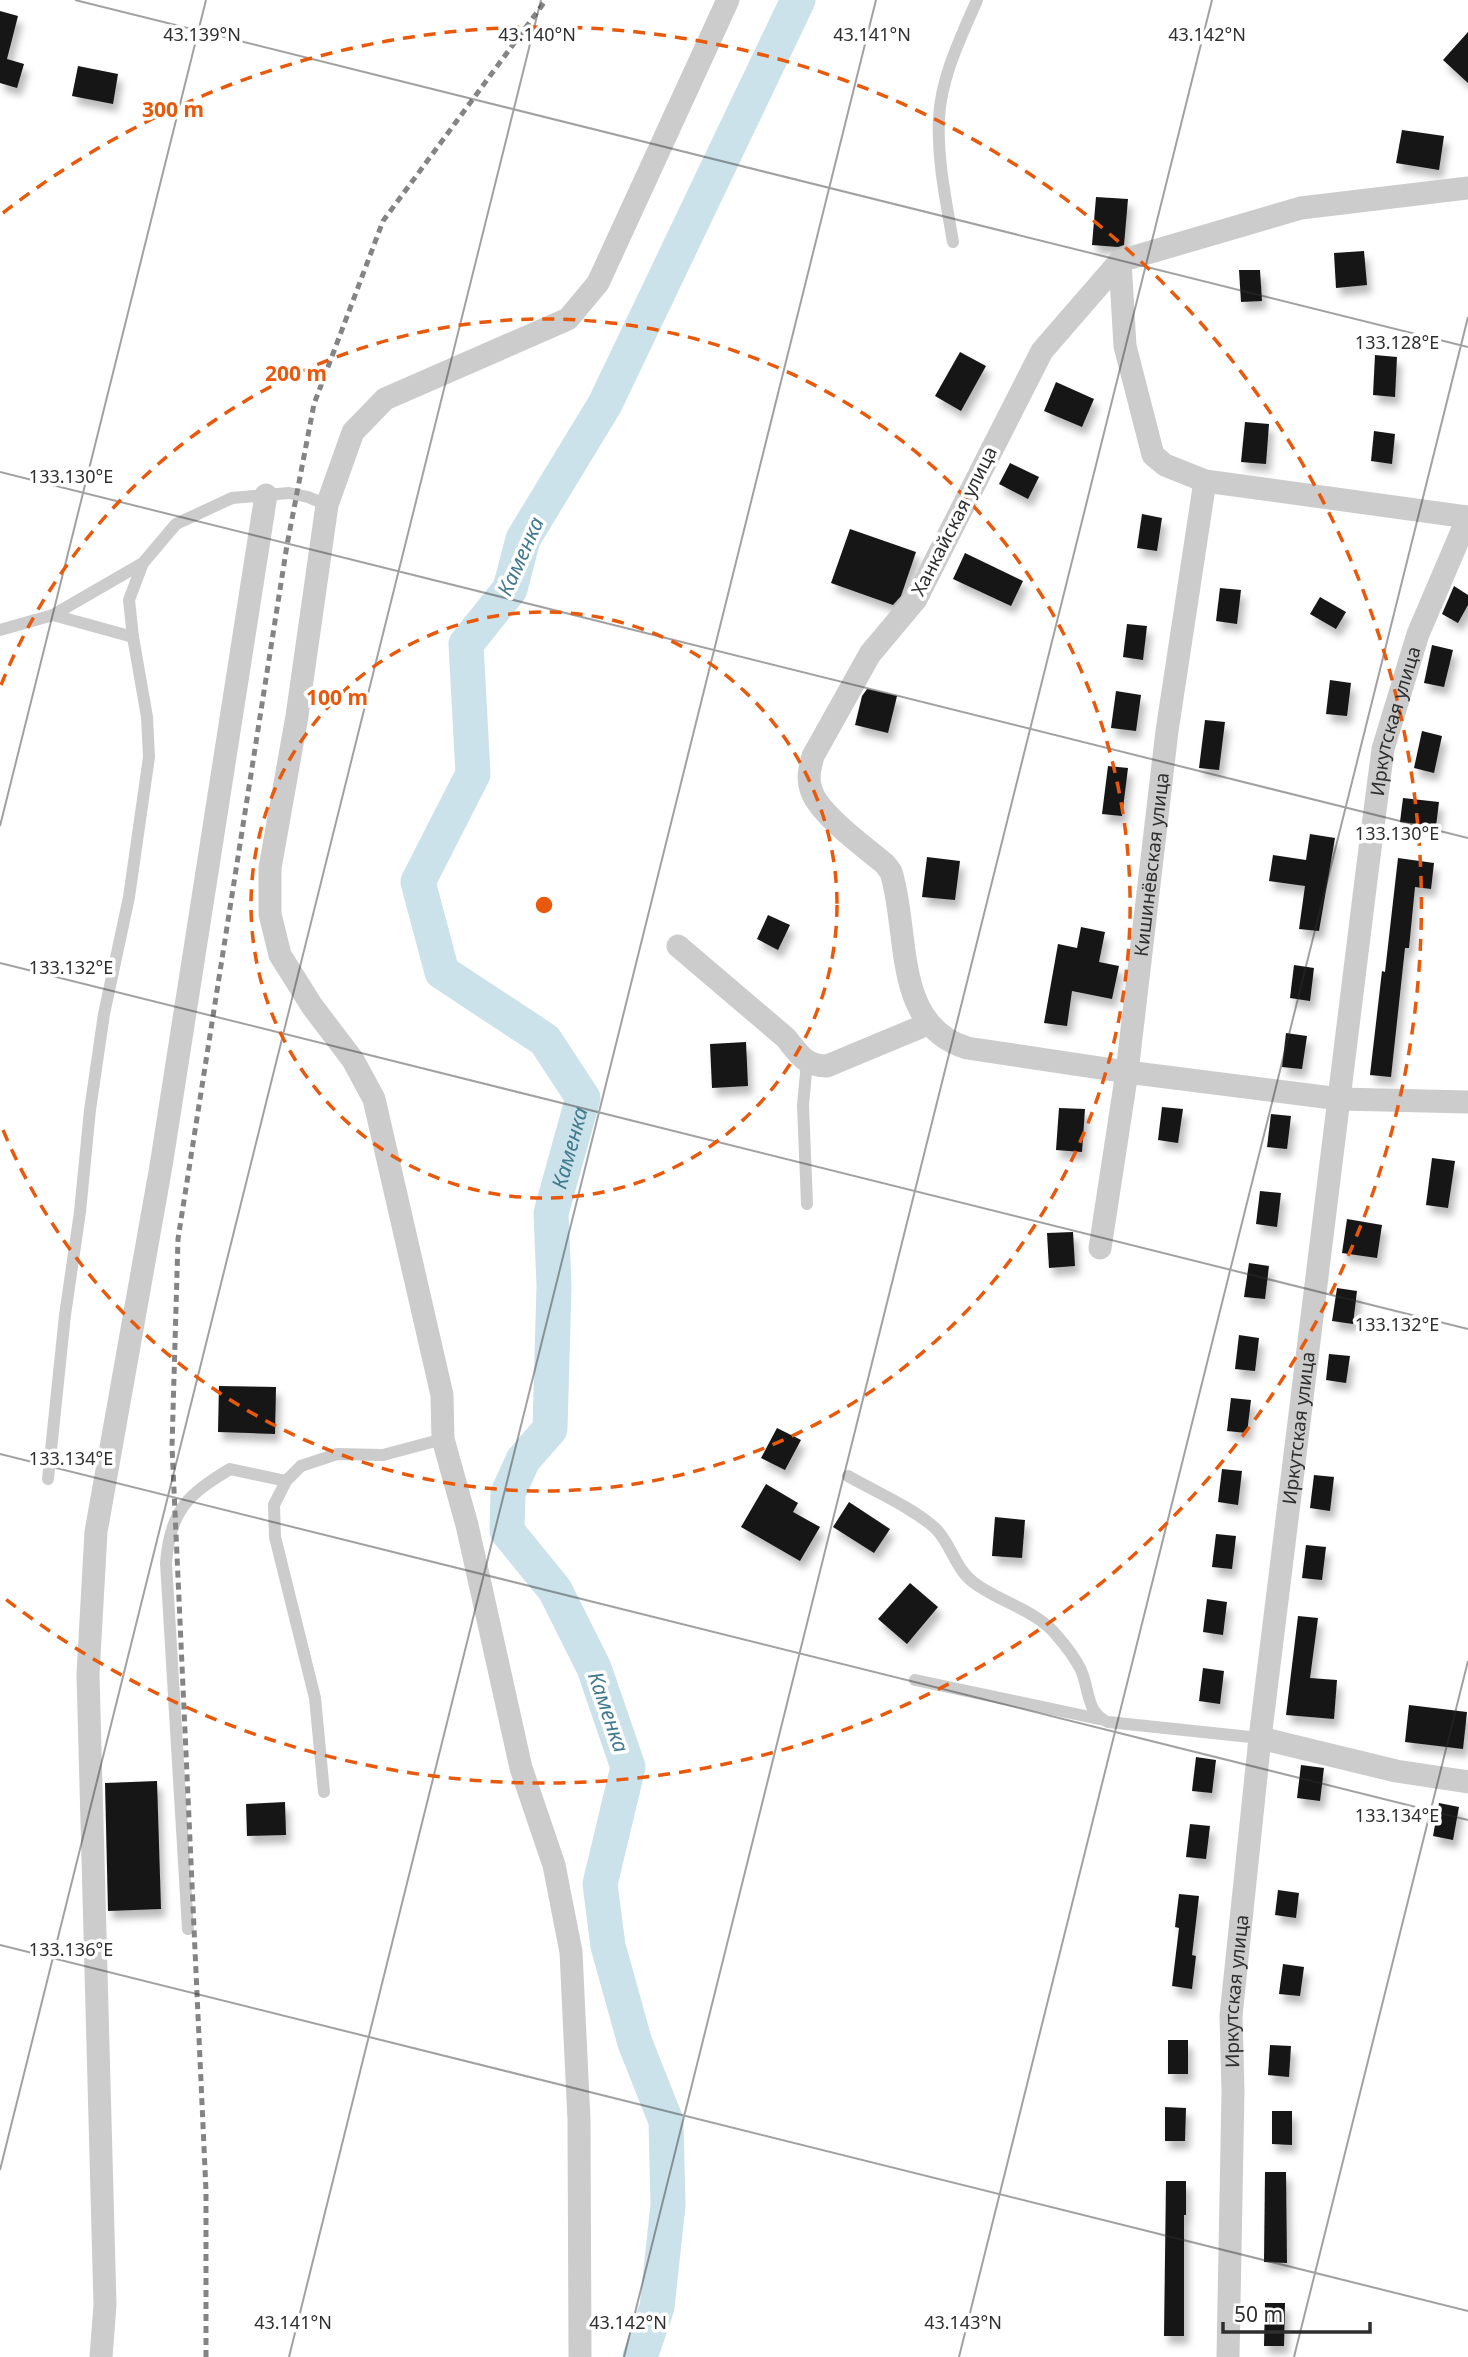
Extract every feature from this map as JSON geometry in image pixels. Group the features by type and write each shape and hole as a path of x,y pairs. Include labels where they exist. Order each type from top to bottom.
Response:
{"street":[{"path":"576,2352 579,2120 571,1952 554,1864 521,1768 467,1525 443,1438 442,1395 374,1099 353,1060 312,1006 280,956 270,914 270,868 297,716 327,505 353,432 385,399 568,319 598,283 728,0"},
{"path":"1468,188 1301,208 1120,261 1125,346 1153,455 1165,465 1205,481 1468,517"},
{"name":"Ханкайская улица","path":"928,1024 913,993 891,872 818,806 808,775 813,756 870,654 916,599 1042,351 1120,261"},
{"name":"Кишинёвская улица","path":"1100,1248 1127,1072 1167,731 1205,481"},
{"path":"101,2357 105,2305 88,1674 96,1532 161,1166 266,495"},
{"name":"Иркутская улица","path":"1228,2357 1233,2091 1231,2016 1260,1738 1383,750 1418,634 1468,517"},
{"path":"678,946 786,1038 807,1062 817,1066 828,1066 928,1024 943,1037 967,1048 1127,1072 1340,1099 1468,1102"},
{"path":"1260,1738 1396,1771 1468,1782"}],"lane":[{"path":"953,242 943,179 939,117 951,63 977,0"},
{"path":"48,1479 92,1096 104,1014 129,897 149,757 148,717 132,637 129,600 143,563 176,524 232,498 289,493 327,505"},
{"path":"0,630 53,615 143,563"},
{"path":"53,615 132,637"},
{"path":"807,1062 803,1105 807,1204"},
{"path":"324,1793 315,1698 275,1537 274,1505 286,1480 302,1465 337,1454 383,1455 443,1438"},
{"path":"188,1929 166,1563 168,1536 175,1516 202,1486 230,1469 286,1480"},
{"path":"848,1476 924,1520 937,1530 961,1569 972,1581 1029,1612 1057,1635 1080,1668 1092,1709 1099,1719"},
{"path":"915,1680 1108,1722 1260,1738"}],"building":[{"path":"0,11 18,16 7,59 24,64 17,88 0,83"},
{"path":"1468,32 1468,83 1443,60"},
{"path":"78,66 118,74 113,104 72,96"},
{"path":"1402,130 1444,136 1439,170 1396,163"},
{"path":"1096,197 1128,199 1124,245 1092,245"},
{"path":"1364,251 1367,285 1336,288 1334,253"},
{"path":"1239,270 1260,270 1262,301 1241,302"},
{"path":"960,352 986,366 961,411 935,396"},
{"path":"1375,355 1397,357 1395,397 1373,395"},
{"path":"1056,382 1094,399 1082,427 1044,411"},
{"path":"1245,422 1269,424 1266,464 1241,462"},
{"path":"1374,431 1395,434 1392,464 1371,461"},
{"path":"1010,463 1039,477 1028,499 999,484"},
{"path":"1142,514 1162,518 1157,551 1137,548"},
{"path":"850,529 916,552 901,596 893,605 831,583"},
{"path":"965,553 1023,581 1011,606 953,579"},
{"path":"1454,586 1468,595 1468,605 1458,623 1442,614"},
{"path":"1220,588 1241,590 1237,624 1216,621"},
{"path":"1320,597 1346,612 1336,629 1310,614"},
{"path":"1127,624 1147,626 1143,660 1123,657"},
{"path":"1432,645 1453,650 1444,687 1424,683"},
{"path":"1330,680 1351,683 1347,716 1326,714"},
{"path":"867,689 897,696 888,733 855,725 862,696"},
{"path":"1116,691 1141,695 1136,731 1111,728"},
{"path":"1205,720 1225,722 1219,770 1199,768"},
{"path":"1422,731 1442,736 1434,773 1414,768"},
{"path":"1108,766 1128,768 1122,816 1102,814"},
{"path":"1403,798 1439,802 1436,826 1400,822"},
{"path":"1310,834 1335,838 1319,931 1299,929 1305,886 1269,881 1273,855 1306,860"},
{"path":"927,857 960,861 955,900 922,897"},
{"path":"1398,858 1434,863 1431,889 1415,887 1409,948 1405,948 1391,1077 1370,1075"},
{"path":"768,915 790,925 778,950 757,939"},
{"path":"1081,927 1105,932 1099,962 1119,966 1112,999 1072,991 1067,1026 1044,1023 1058,944 1077,948"},
{"path":"1294,965 1314,968 1310,1001 1290,998"},
{"path":"1286,1033 1307,1036 1302,1069 1282,1067"},
{"path":"746,1042 748,1086 712,1088 710,1044"},
{"path":"1162,1107 1183,1109 1178,1143 1158,1140"},
{"path":"1059,1108 1085,1109 1082,1152 1056,1150"},
{"path":"1271,1114 1291,1116 1287,1149 1267,1147"},
{"path":"1432,1158 1455,1161 1448,1208 1426,1205"},
{"path":"1260,1191 1281,1193 1277,1227 1256,1224"},
{"path":"1347,1219 1382,1225 1377,1258 1342,1253"},
{"path":"1073,1232 1075,1266 1049,1268 1047,1233"},
{"path":"1249,1263 1269,1266 1265,1299 1244,1297"},
{"path":"1337,1288 1357,1291 1353,1324 1332,1321"},
{"path":"1239,1335 1259,1338 1255,1371 1235,1369"},
{"path":"1329,1354 1350,1356 1346,1383 1326,1380"},
{"path":"219,1386 276,1387 275,1434 218,1432"},
{"path":"1231,1398 1251,1400 1247,1433 1227,1431"},
{"path":"777,1428 801,1440 785,1470 761,1458"},
{"path":"1222,1469 1242,1471 1238,1505 1218,1502"},
{"path":"1314,1475 1334,1477 1330,1511 1310,1508"},
{"path":"766,1484 798,1503 793,1512 820,1527 800,1561 741,1527"},
{"path":"849,1502 890,1529 874,1553 833,1527"},
{"path":"995,1517 1025,1520 1022,1558 992,1556"},
{"path":"1216,1534 1236,1536 1232,1569 1212,1567"},
{"path":"1306,1545 1326,1547 1322,1580 1302,1578"},
{"path":"910,1583 938,1607 907,1644 878,1619"},
{"path":"1207,1599 1227,1602 1223,1635 1203,1632"},
{"path":"1298,1616 1318,1618 1310,1678 1337,1680 1334,1719 1286,1715"},
{"path":"1203,1668 1224,1671 1220,1704 1199,1701"},
{"path":"1409,1705 1467,1712 1463,1749 1405,1742"},
{"path":"1196,1757 1216,1760 1212,1793 1192,1791"},
{"path":"1301,1765 1324,1768 1320,1801 1297,1798"},
{"path":"157,1781 161,1909 108,1911 105,1783"},
{"path":"285,1802 286,1835 247,1836 246,1804"},
{"path":"1439,1803 1459,1807 1453,1840 1433,1836"},
{"path":"1190,1824 1210,1826 1206,1859 1186,1857"},
{"path":"1278,1890 1299,1893 1296,1918 1275,1915"},
{"path":"1179,1894 1199,1896 1192,1955 1196,1956 1192,1989 1172,1986 1179,1928 1175,1927"},
{"path":"1283,1964 1304,1967 1300,1996 1279,1994"},
{"path":"1168,2040 1188,2040 1188,2074 1168,2074"},
{"path":"1270,2045 1291,2046 1289,2077 1268,2075"},
{"path":"1165,2107 1186,2108 1185,2141 1165,2141"},
{"path":"1272,2111 1292,2111 1292,2145 1272,2144"},
{"path":"1265,2172 1286,2172 1287,2263 1264,2262"},
{"path":"1166,2181 1186,2181 1184,2336 1164,2336"},
{"path":"1265,2303 1285,2303 1284,2346 1264,2346"}],"waterway":[{"name":"Каменка","path":"640,2357 657,2307 668,2205 666,2121 635,2043 608,1946 600,1884 628,1767 594,1668 555,1590 507,1531 508,1493 523,1460 550,1429 554,1286 551,1213 583,1098 545,1040 442,972 418,882 473,774 466,644 510,589 523,539 605,404 798,0"}],"railway":[{"path":"206,2357 206,2191 172,1446 178,1239 287,545 314,404 383,221 546,0"}]}
